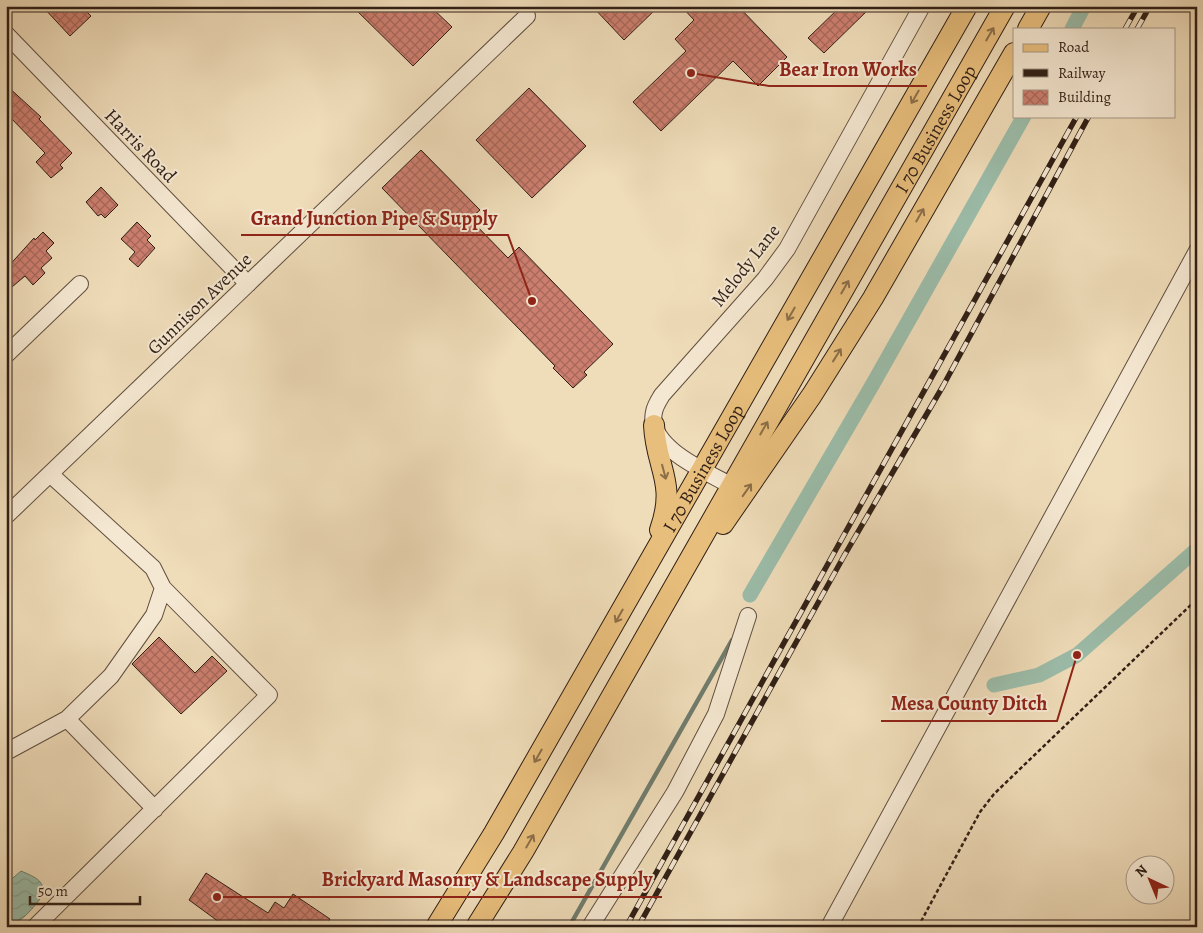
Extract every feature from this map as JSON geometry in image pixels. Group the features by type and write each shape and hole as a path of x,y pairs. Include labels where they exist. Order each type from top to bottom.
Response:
{"main road":[{"name":"I 70 Business Loop","path":"436,927 494,833 644,573 967,6"},
{"name":"I 70 Business Loop","path":"476,927 524,852 1005,6"},
{"path":"1029,28 1041,6"},
{"path":"658,616 812,395 873,298 1013,55"},
{"path":"644,573 663,522 668,492 666,477 654,441 654,425"}],"street":[{"name":"Melody Lane","path":"654,425 653,414 662,395 765,279 787,248 917,8"},
{"name":"Gunnison Avenue","path":"6,516 527,16"},
{"name":"Harris Road","path":"6,34 248,284"},
{"path":"829,927 1197,251"},
{"path":"6,355 80,284"},
{"path":"654,425 659,437 667,447 732,486"},
{"path":"35,927 269,695 163,588 152,568 50,474"},
{"path":"6,752 67,719 111,676 154,615 163,588"},
{"path":"590,927 675,792 716,714 748,616"},
{"path":"67,719 155,809"}],"path":[{"path":"918,927 980,812 994,794 1197,599"}],"water":[{"path":"21,871 40,882 43,895 23,918 6,927 6,884"}],"building":[{"path":"42,6 81,6 91,16 70,36"},
{"path":"352,6 430,6 452,27 413,66"},
{"path":"592,6 659,6 624,40"},
{"path":"681,6 738,6 787,57 758,86 733,61 661,131 633,102 686,51 675,39 694,20"},
{"path":"841,6 872,6 824,53 808,38"},
{"path":"6,85 41,117 39,119 72,153 60,165 63,168 51,178 36,162 45,153 6,113"},
{"path":"529,88 586,146 532,198 476,140"},
{"path":"421,150 480,210 470,219 508,258 519,247 613,344 584,372 587,375 573,388 553,368 555,366 382,188"},
{"path":"101,187 118,205 105,218 101,214 98,216 86,202"},
{"path":"137,222 151,236 147,240 155,248 138,267 129,259 135,252 121,239"},
{"path":"43,232 54,243 46,251 52,258 41,268 45,273 33,285 25,276 6,292 6,269 34,238 35,240"},
{"path":"159,637 195,673 212,656 227,671 181,714 132,664"},
{"path":"206,873 268,913 275,902 284,908 293,894 330,919 325,927 226,927 189,900"}],"waterway":[{"path":"1073,28 1084,6"},
{"path":"750,595 874,382 1023,118"},
{"path":"994,685 1039,675 1077,655 1197,549"},
{"path":"569,927 732,640"}],"railway":[{"path":"1126,28 1138,6"},
{"path":"1138,28 1150,6"},
{"path":"626,927 1076,118"},
{"path":"638,927 844,556 943,386 1088,118"}],"place":[{"name":"Bear Iron Works","path":"691,73"},
{"name":"Grand Junction Pipe & Supply","path":"532,301"},
{"name":"Mesa County Ditch","path":"1077,655"},
{"name":"Brickyard Masonry & Landscape Supply","path":"217,897"}]}
